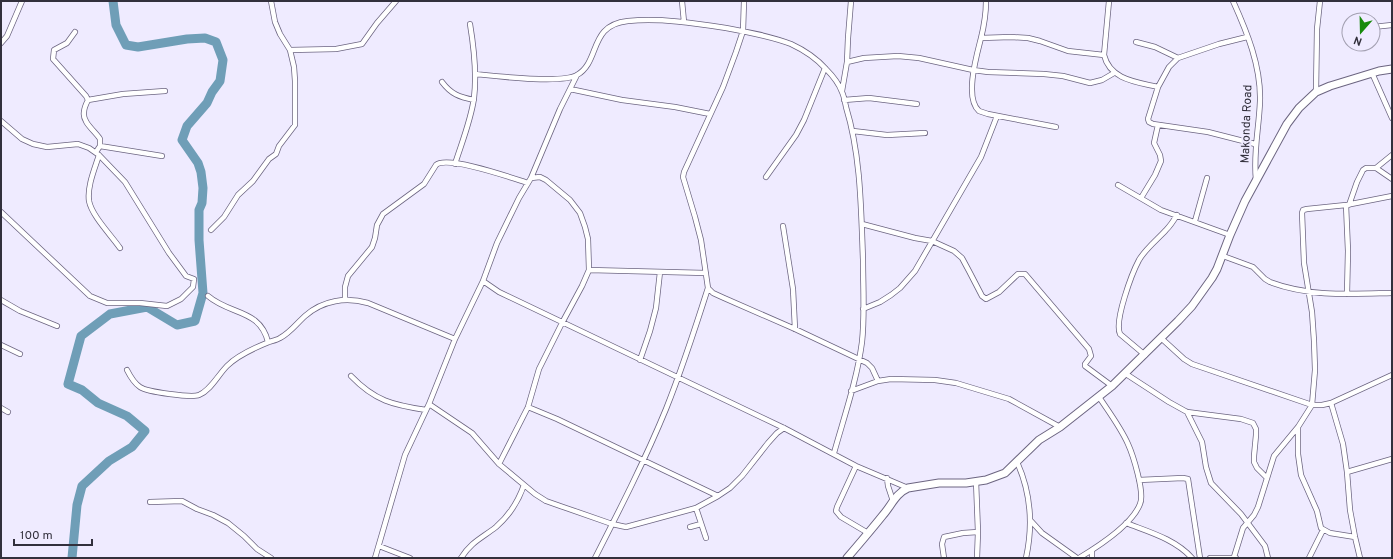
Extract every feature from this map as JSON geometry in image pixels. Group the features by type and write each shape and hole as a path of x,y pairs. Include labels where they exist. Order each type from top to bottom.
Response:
{"street":[{"path":"1,43 7,36 22,1"},
{"path":"211,230 224,217 238,195 253,181 269,159 276,154 279,146 294,125 296,81 294,67 290,50 280,34 275,22 271,1"},
{"path":"290,50 336,49 362,44 377,23 396,1"},
{"path":"682,1 684,22"},
{"path":"595,558 627,496 666,409 697,325 708,288 696,217 683,177 728,73 743,31 744,1"},
{"path":"834,453 859,359 862,341 863,309 861,205 852,131 842,91 847,62 851,1"},
{"path":"986,1 972,87 976,107 983,113 1056,127"},
{"path":"1109,1 1104,55 1106,62 1114,73 1128,79 1158,87"},
{"name":"Makonda Road","path":"1233,1 1256,64 1259,84 1259,114 1255,144 1256,180"},
{"path":"1316,92 1317,28 1320,1"},
{"path":"375,558 405,456 426,410 455,339 483,281 497,243 531,178 570,89 577,75 584,68 606,29 613,24 628,21 684,22 767,36 792,45 809,54 825,68 842,91"},
{"path":"456,164 474,100 475,74 473,38 470,24"},
{"path":"1381,26 1392,25"},
{"path":"75,32 67,43 54,50 53,59 88,100"},
{"path":"1247,37 1219,44 1178,58 1169,67 1158,87 1148,119 1151,123 1158,125 1208,132 1255,144"},
{"path":"981,38 1028,38 1068,51 1104,55"},
{"path":"1136,42 1155,47 1178,58"},
{"path":"847,62 864,58 898,56 919,58 988,72 1044,74 1063,76 1090,82 1102,80 1114,73"},
{"path":"766,177 796,135 804,120 825,68"},
{"path":"847,558 899,494 908,488 939,483 958,484 990,478 1005,473 1039,440 1060,427 1126,374 1192,306 1212,278 1256,180 1291,118 1308,98 1316,92 1330,86 1379,70 1392,69"},
{"path":"1372,73 1392,118"},
{"path":"475,74 507,77 565,79 577,75"},
{"path":"442,82 447,89 454,94 474,100"},
{"path":"570,89 622,100 675,107 710,114"},
{"path":"88,100 123,94 165,91"},
{"path":"844,100 869,98 917,104"},
{"path":"88,100 84,110 84,117 86,123 100,139 100,146 97,153 89,200 92,209 100,222 120,248"},
{"path":"863,309 880,302 900,288 915,271 981,158 997,116"},
{"path":"1,121 22,139 33,144 47,147 78,144 97,153 125,182 186,276 194,279 193,287 181,299 167,306 140,302 107,303 90,296 1,212"},
{"path":"1140,198 1155,175 1161,161 1160,155 1154,143 1158,125"},
{"path":"852,131 887,135 925,133"},
{"path":"100,146 162,156"},
{"path":"1376,168 1392,155"},
{"path":"345,300 345,287 348,276 372,247 379,219 383,214 424,184 438,163 456,164 485,169 528,183"},
{"path":"1347,294 1348,205 1361,172 1366,168 1376,168 1392,179"},
{"path":"499,464 528,407 539,369 589,270 588,239 580,213 570,200 546,180 540,177 531,178"},
{"path":"1195,221 1207,178"},
{"path":"1118,185 1161,210 1195,221 1230,235"},
{"path":"1210,558 1235,558 1240,534 1247,522 1254,516 1258,507 1274,456 1298,427 1312,405 1315,370 1314,341 1312,312 1304,263 1303,210 1348,205 1392,196"},
{"path":"1145,355 1118,331 1121,310 1139,260 1152,243 1166,230 1177,216"},
{"path":"862,224 932,241 954,251 962,258 982,296 986,299 1005,287 1018,274 1025,274 1089,349 1092,356 1085,366 1112,386"},
{"path":"783,226 793,289 795,329"},
{"path":"1223,256 1253,267 1270,282 1308,292 1333,294 1392,293"},
{"path":"589,270 706,273"},
{"path":"640,360 656,308 660,272"},
{"path":"483,281 499,292 562,323 784,428 834,453 856,466 908,488"},
{"path":"708,288 713,293 859,359 872,368 878,381"},
{"path":"208,296 217,302 255,319 266,334 268,342"},
{"path":"1,300 20,311 57,326"},
{"path":"127,370 135,383 144,389 184,396 198,396 205,392 227,366 240,356 268,342 281,338 306,314 319,306 334,301 356,300 368,303 455,339"},
{"path":"1161,338 1184,359 1192,364 1312,405 1331,403 1392,375"},
{"path":"1,345 20,354"},
{"path":"1126,374 1169,402 1188,412 1241,419 1252,423 1256,429 1254,462 1257,468 1267,478"},
{"path":"351,376 361,387 380,399 394,404 426,410"},
{"path":"851,391 878,381 891,379 935,380 956,383 1009,399 1060,427"},
{"path":"1030,521 1042,533 1078,558 1092,551 1107,540 1137,510 1141,502 1142,493 1128,444 1099,397"},
{"path":"1331,403 1342,444 1347,472 1354,537 1360,558"},
{"path":"428,404 472,433 499,464 535,494 546,501 612,524 626,527 696,508 718,496 730,488 742,476 768,442 784,428"},
{"path":"528,407 557,419 642,461 718,496"},
{"path":"1,408 8,412"},
{"path":"1188,412 1202,442 1206,467 1211,483 1233,505 1247,522 1265,546 1268,558"},
{"path":"1298,427 1298,454 1301,475 1317,511 1323,530 1335,535 1354,537"},
{"path":"1347,472 1392,459"},
{"path":"1017,462 1024,481 1029,504 1030,538 1026,558"},
{"path":"856,466 836,511 841,517 868,534"},
{"path":"887,478 893,502"},
{"path":"1139,480 1174,478 1188,479 1200,558"},
{"path":"976,481 978,532 977,558"},
{"path":"461,558 467,548 474,541 497,526 509,514 515,506 524,485"},
{"path":"150,502 182,501 213,515 228,523 257,549 271,558"},
{"path":"696,508 706,538"},
{"path":"1126,522 1174,543 1185,550 1192,558"},
{"path":"690,527 701,524"},
{"path":"1309,558 1323,530"},
{"path":"944,558 942,544 944,537 978,532"},
{"path":"379,546 410,558"},
{"path":"1092,551 1092,558"}],"waterway":[{"path":"72,558 77,505 82,486 109,461 132,447 145,431 127,416 98,403 82,390 68,384 81,336 110,314 147,307 177,325 195,321 203,293 199,240 199,210 202,203 203,188 198,163 182,140 187,126 207,103 212,92 220,81 223,60 216,42 205,38 187,39 138,47 126,45 116,25 113,1"}]}
